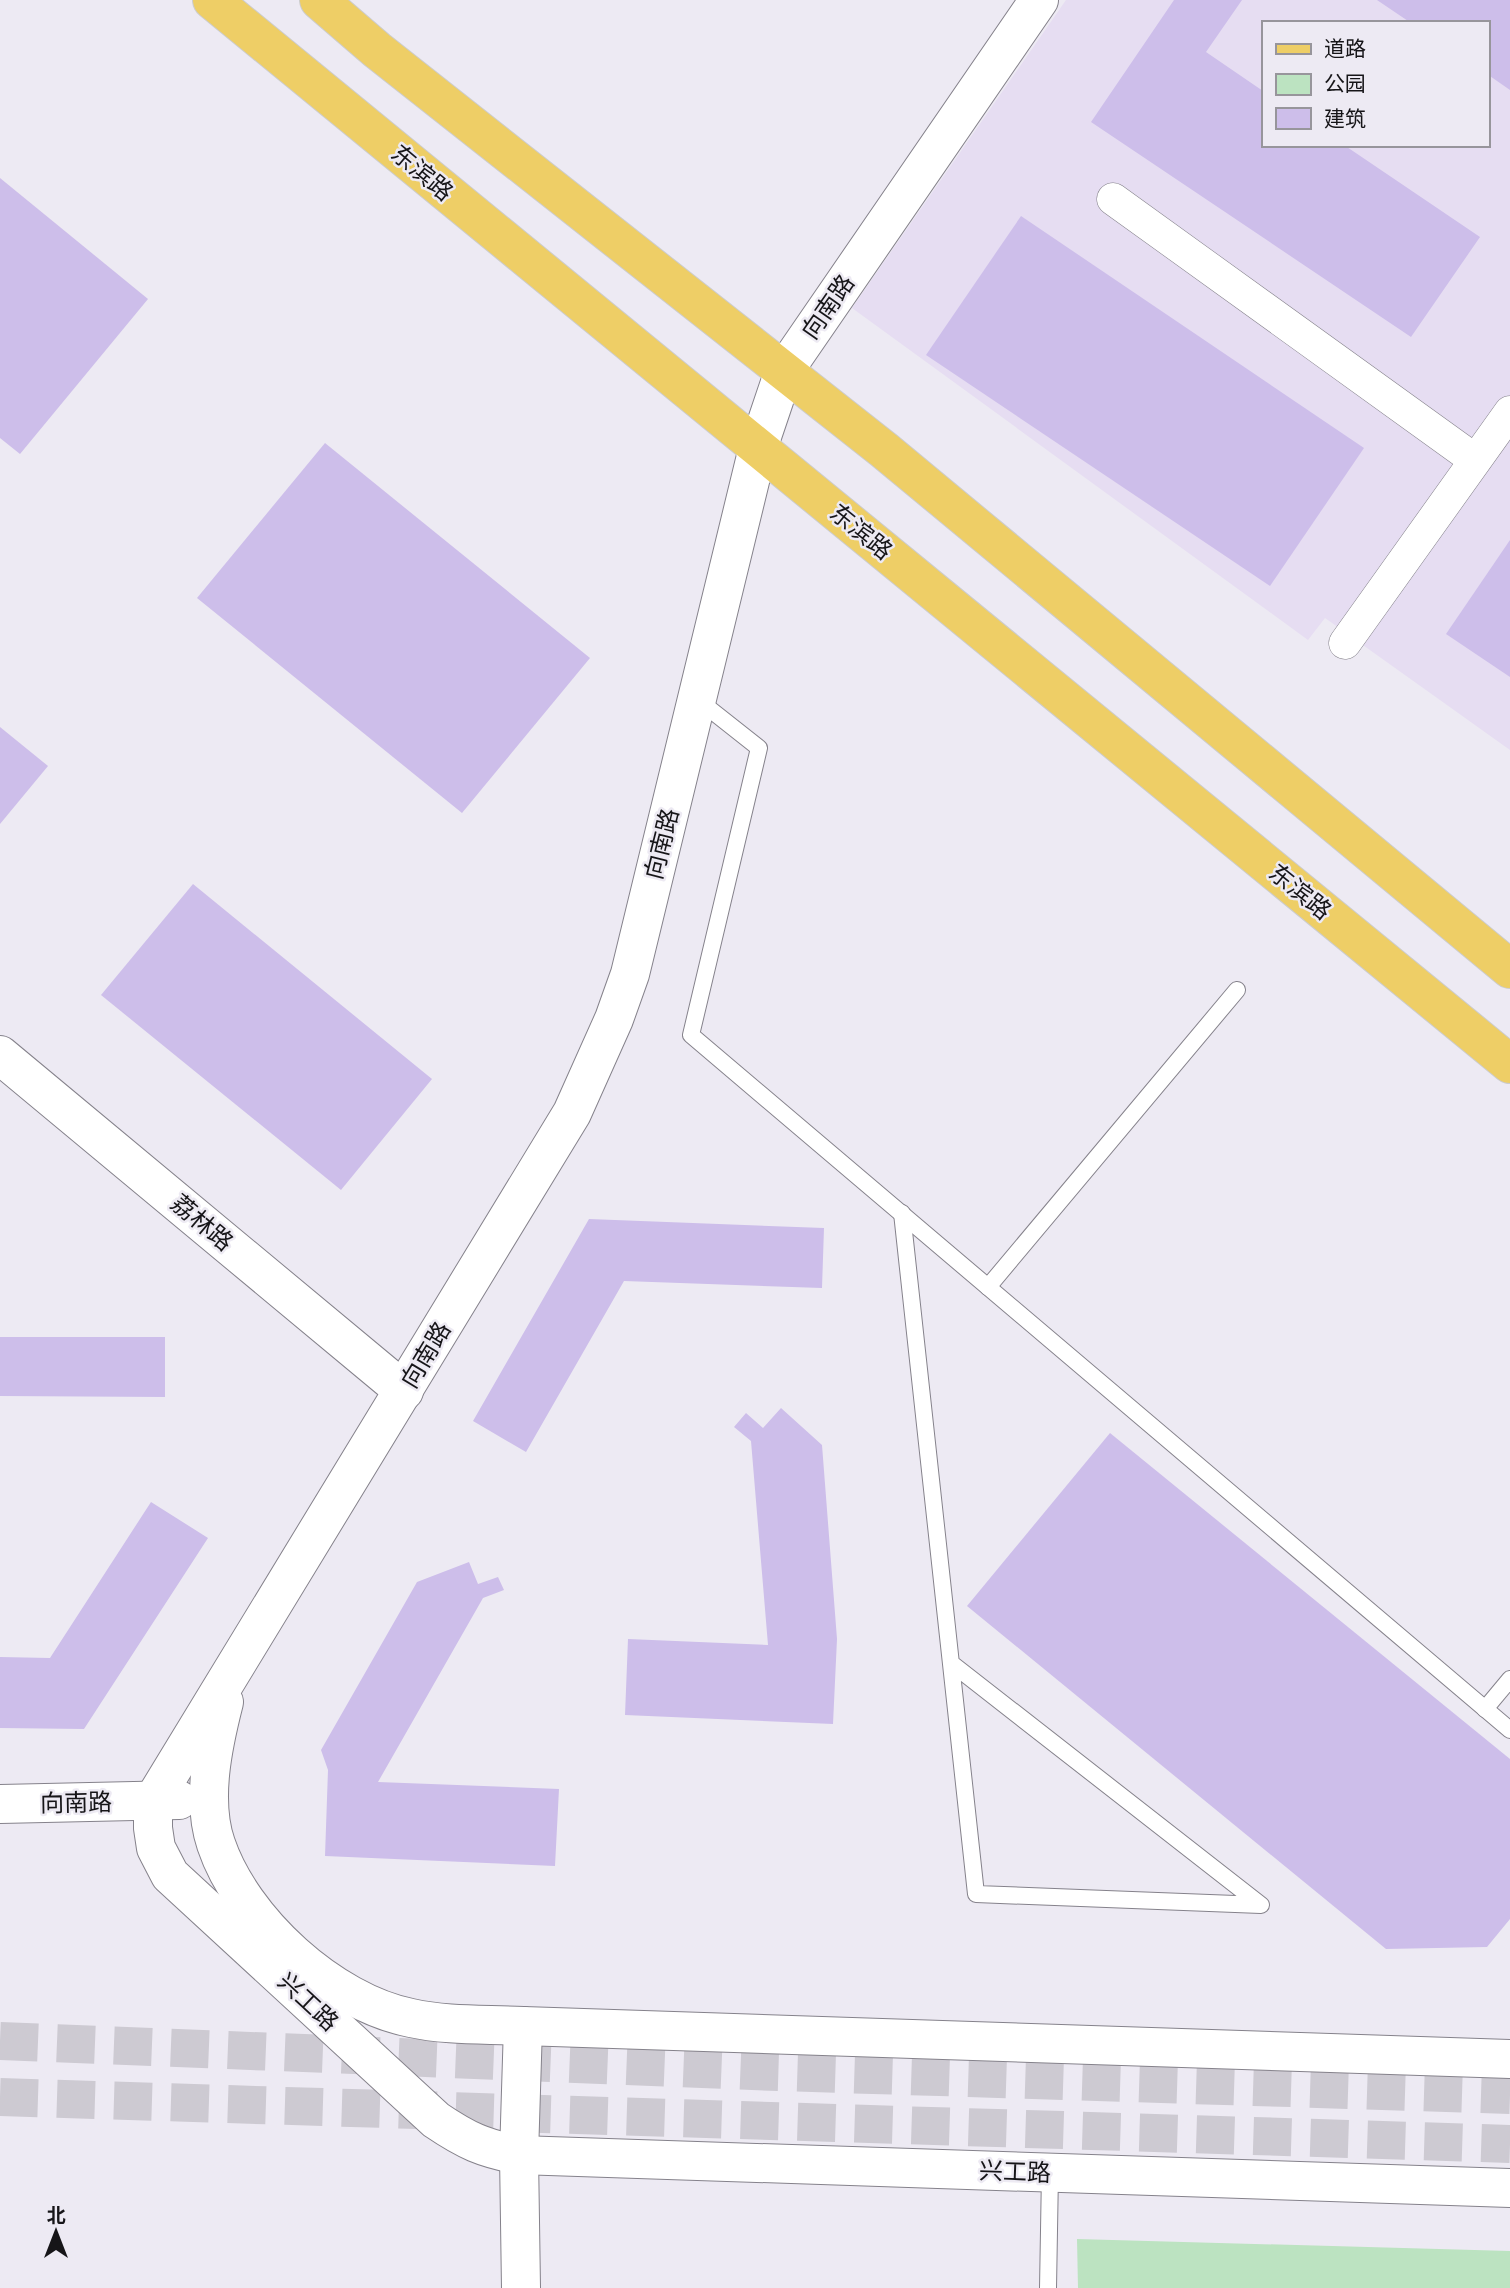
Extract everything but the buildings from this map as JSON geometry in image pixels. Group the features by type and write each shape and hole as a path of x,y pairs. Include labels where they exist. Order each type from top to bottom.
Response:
{"main road":[{"name":"东滨路","path":"212,0 1510,1064"},
{"path":"319,0 377,50 884,450 1510,969"}],"street":[{"name":"向南路","path":"153,1801 572,1113 614,1019 642,927 758,448 784,371 1039,0"},
{"path":"1113,199 1475,460"},
{"path":"1345,642 1510,412"},
{"name":"荔林路","path":"0,1055 404,1391"},
{"name":"向南路","path":"0,1804 209,1800 214,1740 232,1672"},
{"name":"兴工路","path":"209,1800 215,1843 240,1894 271,1933 324,1980 368,2004 410,2018 523,2026 1510,2059"},
{"name":"兴工路","path":"153,1801 156,1848 170,1875 436,2120 465,2140 493,2150 519,2155 1510,2188"},
{"path":"521,2288 519,2155 523,2026"}],"lane":[{"path":"697,699 759,748 691,1035 1510,1730"},
{"path":"988,1287 1237,990"},
{"path":"902,1213 976,1894 1261,1906 951,1663"},
{"path":"1485,1709 1510,1679"},
{"path":"1048,2288 1050,2173"}],"shaded area":[{"path":"1066,0 1510,0 1510,750 1325,618 1308,640 852,308"}],"green space":[{"path":"1077,2239 1510,2251 1510,2288 1078,2288"}],"tunnel":[{"path":"0,2041 778,2072 1510,2095"},
{"path":"0,2097 1510,2144"}]}
